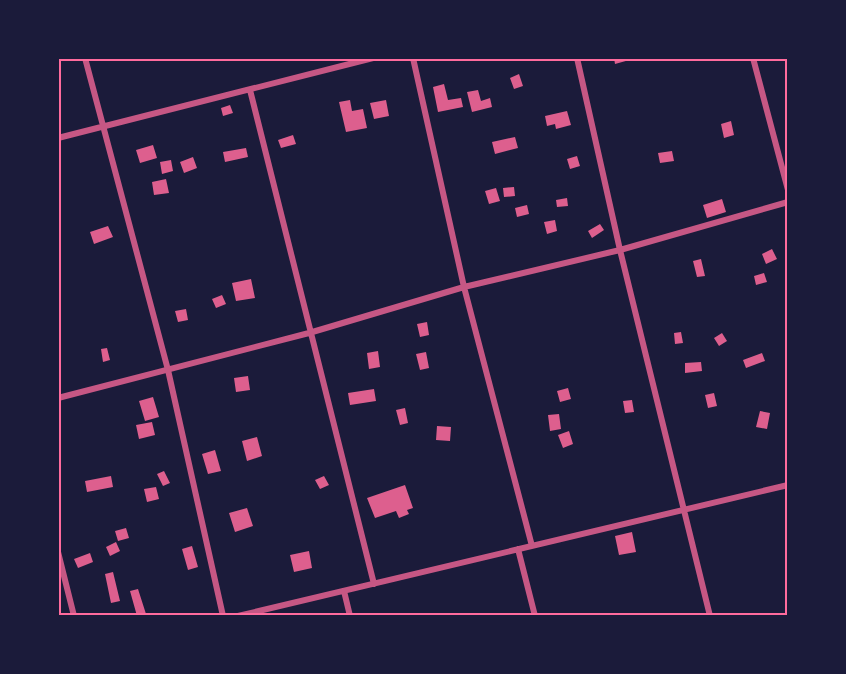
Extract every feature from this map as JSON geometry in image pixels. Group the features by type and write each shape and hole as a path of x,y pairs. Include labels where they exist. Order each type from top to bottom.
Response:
{"street":[{"path":"85,58 168,370 223,615"},
{"path":"58,138 373,58"},
{"path":"412,58 464,287 532,546"},
{"path":"577,58 620,250 710,615"},
{"path":"753,58 788,190"},
{"path":"250,90 309,333 374,584"},
{"path":"58,398 309,333 464,287 620,250 788,202"},
{"path":"238,615 788,485"},
{"path":"518,549 535,615"},
{"path":"58,552 74,615"},
{"path":"344,591 350,615"}],"building":[{"path":"614,58 633,58 633,59 615,64"},
{"path":"519,74 523,86 514,89 510,78"},
{"path":"444,84 448,100 461,98 463,107 438,112 433,87"},
{"path":"478,90 481,101 490,98 492,107 472,112 467,92"},
{"path":"350,100 352,111 363,109 367,128 346,132 339,102"},
{"path":"386,100 389,116 374,119 370,103"},
{"path":"230,105 233,113 223,116 221,108"},
{"path":"567,111 571,125 556,129 555,124 547,126 545,116"},
{"path":"731,121 734,135 724,138 721,124"},
{"path":"293,135 296,144 281,148 278,140"},
{"path":"515,137 518,148 495,154 492,142"},
{"path":"153,145 157,158 140,163 136,150"},
{"path":"246,148 248,157 225,162 223,152"},
{"path":"672,151 674,161 660,163 658,153"},
{"path":"577,156 580,166 570,169 567,159"},
{"path":"193,157 197,168 184,173 180,162"},
{"path":"171,160 173,171 162,174 160,162"},
{"path":"166,179 169,193 154,195 152,182"},
{"path":"514,187 515,196 504,197 503,188"},
{"path":"496,188 500,201 489,204 485,191"},
{"path":"567,198 568,206 557,207 556,200"},
{"path":"722,199 726,212 707,218 703,205"},
{"path":"527,205 529,214 517,217 515,208"},
{"path":"555,220 557,231 547,234 544,222"},
{"path":"600,224 604,230 592,238 588,231"},
{"path":"108,226 113,237 94,244 90,232"},
{"path":"772,249 777,259 766,264 762,254"},
{"path":"701,259 705,276 697,277 693,261"},
{"path":"764,273 767,282 756,285 754,276"},
{"path":"251,279 255,298 236,301 232,283"},
{"path":"222,295 226,304 216,308 212,299"},
{"path":"186,309 188,320 178,322 175,311"},
{"path":"427,322 429,335 420,337 417,324"},
{"path":"681,332 683,343 675,344 674,333"},
{"path":"722,333 727,341 719,346 714,338"},
{"path":"107,348 110,360 103,362 101,349"},
{"path":"378,351 380,367 369,369 367,353"},
{"path":"426,352 429,368 420,370 416,354"},
{"path":"762,353 765,361 746,368 743,360"},
{"path":"701,362 702,371 685,373 685,363"},
{"path":"248,376 250,390 236,392 234,378"},
{"path":"568,388 571,399 560,402 557,391"},
{"path":"374,389 376,401 350,405 348,393"},
{"path":"714,393 717,406 708,408 705,395"},
{"path":"153,397 159,417 145,421 139,401"},
{"path":"632,400 634,412 625,413 623,401"},
{"path":"405,408 408,423 400,425 396,410"},
{"path":"760,411 770,413 767,429 756,427"},
{"path":"559,414 561,429 550,431 548,415"},
{"path":"152,422 155,435 139,439 136,425"},
{"path":"437,426 451,427 450,441 436,440"},
{"path":"569,431 573,444 563,448 558,435"},
{"path":"257,437 262,456 247,461 242,441"},
{"path":"215,450 221,471 208,474 202,454"},
{"path":"164,471 170,483 163,486 157,474"},
{"path":"111,476 113,487 87,492 85,481"},
{"path":"324,476 329,485 320,489 315,480"},
{"path":"405,485 413,508 407,510 409,514 399,518 396,511 375,518 367,498"},
{"path":"156,487 159,499 147,502 144,489"},
{"path":"247,508 253,526 235,532 229,513"},
{"path":"126,528 129,538 118,541 115,531"},
{"path":"632,532 636,552 619,555 615,536"},
{"path":"116,542 120,551 110,556 106,547"},
{"path":"192,546 198,567 188,570 182,549"},
{"path":"309,551 312,568 294,572 290,555"},
{"path":"90,553 93,562 78,568 74,559"},
{"path":"113,572 120,601 111,603 105,574"},
{"path":"138,589 146,614 140,616 137,616 130,591"}]}
